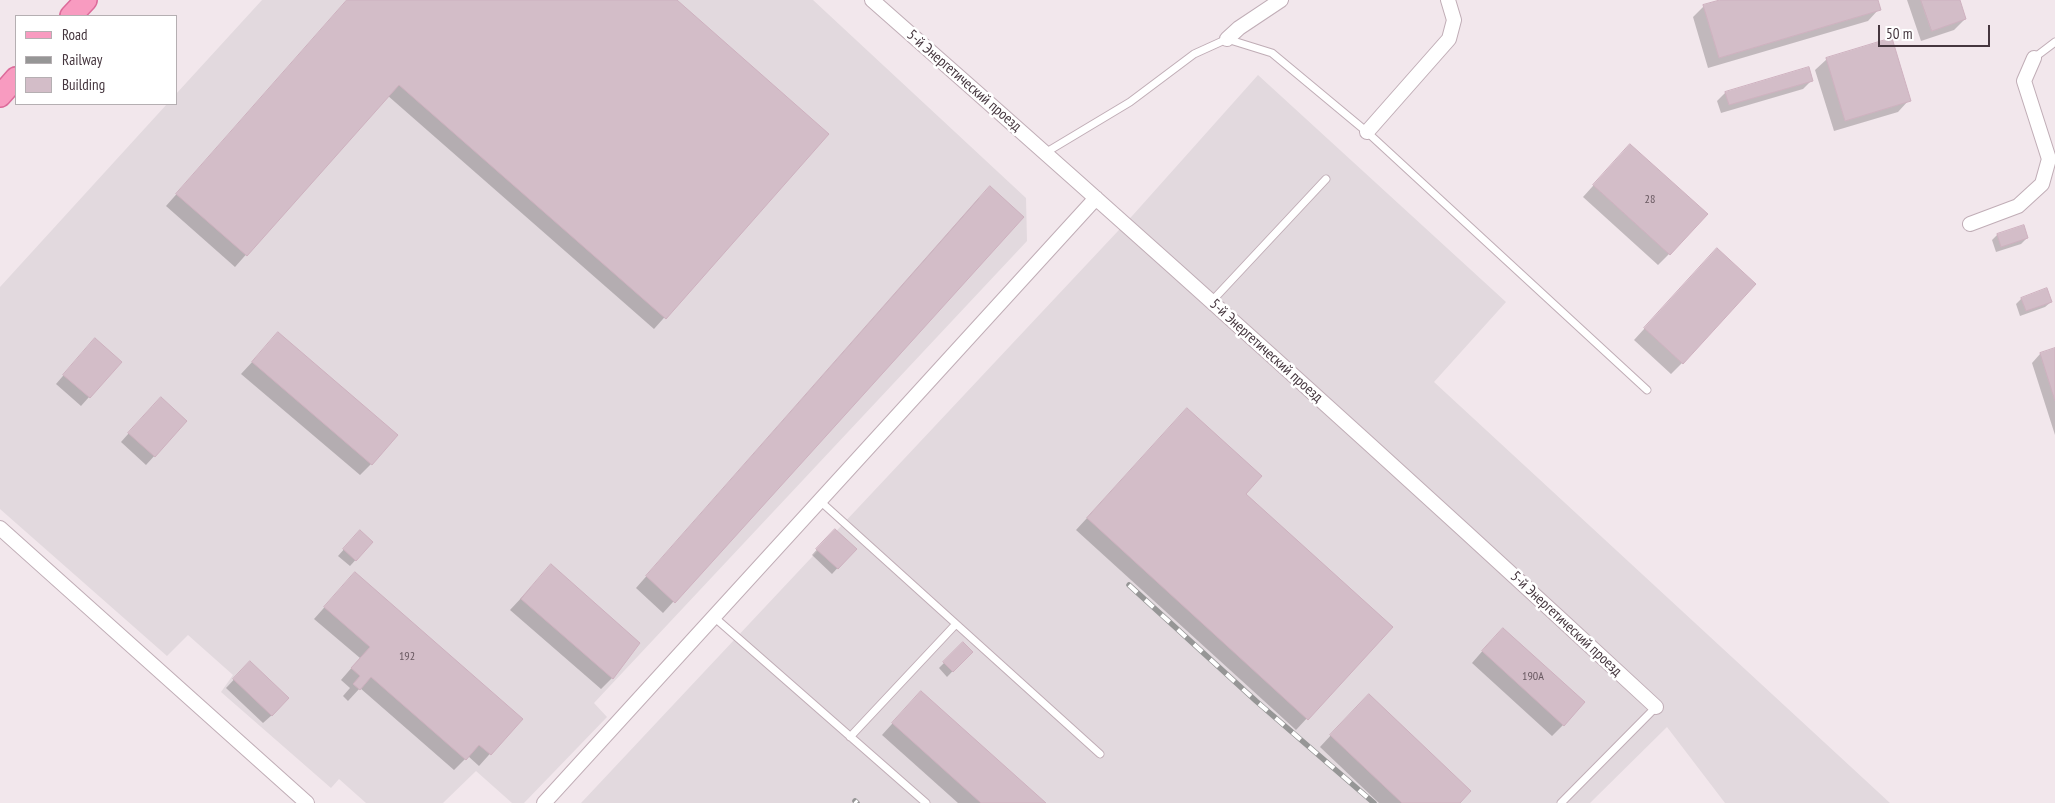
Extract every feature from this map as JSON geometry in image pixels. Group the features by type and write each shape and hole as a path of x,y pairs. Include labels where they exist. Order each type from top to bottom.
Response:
{"main road":[{"path":"73,15 86,0"},
{"path":"0,96 15,79"}],"street":[{"name":"5-й Энергетический проезд","path":"872,0 1142,238 1441,508 1656,707"},
{"path":"1227,39 1239,28 1281,0"},
{"path":"1367,132 1449,38 1454,20 1448,0"},
{"path":"1970,224 2018,206 2042,184 2049,159 2024,81 2034,58"},
{"path":"544,803 1096,198"},
{"path":"0,528 307,803"}],"lane":[{"path":"1045,153 1130,102 1194,54 1227,39 1272,53 1367,132 1647,390"},
{"path":"2034,58 2055,42"},
{"path":"1211,302 1326,179"},
{"path":"820,501 1100,754"},
{"path":"714,617 926,803"},
{"path":"850,737 956,624"},
{"path":"1561,803 1656,707"}],"shaded area":[{"path":"262,0 813,0 1026,198 1027,241 594,703 607,717 524,803 512,803 476,771 443,803 366,803 339,779 331,788 221,692 233,675 188,635 167,656 0,509 0,287 166,105 178,105 178,92"},
{"path":"1258,75 1506,302 1434,382 1890,803 1725,803 1667,727 1590,803 581,803 1133,215"}],"building":[{"path":"347,0 677,0 829,134 666,319 399,85 247,256 176,194"},
{"path":"1720,0 1878,0 1881,10 1719,58 1703,5"},
{"path":"1921,0 1960,0 1966,19 1932,31"},
{"path":"1892,38 1911,101 1845,121 1826,58"},
{"path":"1809,67 1813,81 1729,105 1725,92"},
{"path":"1630,144 1708,214 1670,255 1593,185"},
{"path":"990,186 1024,217 675,603 646,576"},
{"path":"2024,225 2028,238 2001,247 1997,234"},
{"path":"1717,248 1756,284 1683,364 1644,328"},
{"path":"2047,288 2052,302 2026,311 2021,298"},
{"path":"278,332 398,435 372,465 252,362"},
{"path":"95,338 122,362 90,398 63,375"},
{"path":"2055,348 2055,401 2040,353"},
{"path":"161,397 187,421 155,457 128,433"},
{"path":"1187,408 1262,476 1246,494 1393,627 1308,720 1087,518"},
{"path":"835,529 857,549 838,569 816,549"},
{"path":"360,530 373,542 356,561 343,549"},
{"path":"551,564 640,643 613,679 521,599"},
{"path":"355,572 523,719 491,755 479,745 466,760 371,677 360,690 353,684 360,676 351,668 370,647 324,607"},
{"path":"1503,628 1585,702 1564,726 1482,651"},
{"path":"963,642 973,652 953,672 943,662"},
{"path":"250,661 289,698 272,716 233,679"},
{"path":"921,691 1046,803 981,803 892,723"},
{"path":"1369,694 1471,791 1460,803 1402,803 1330,735"}],"railway":[{"path":"1129,585 1256,701 1374,803"}]}
